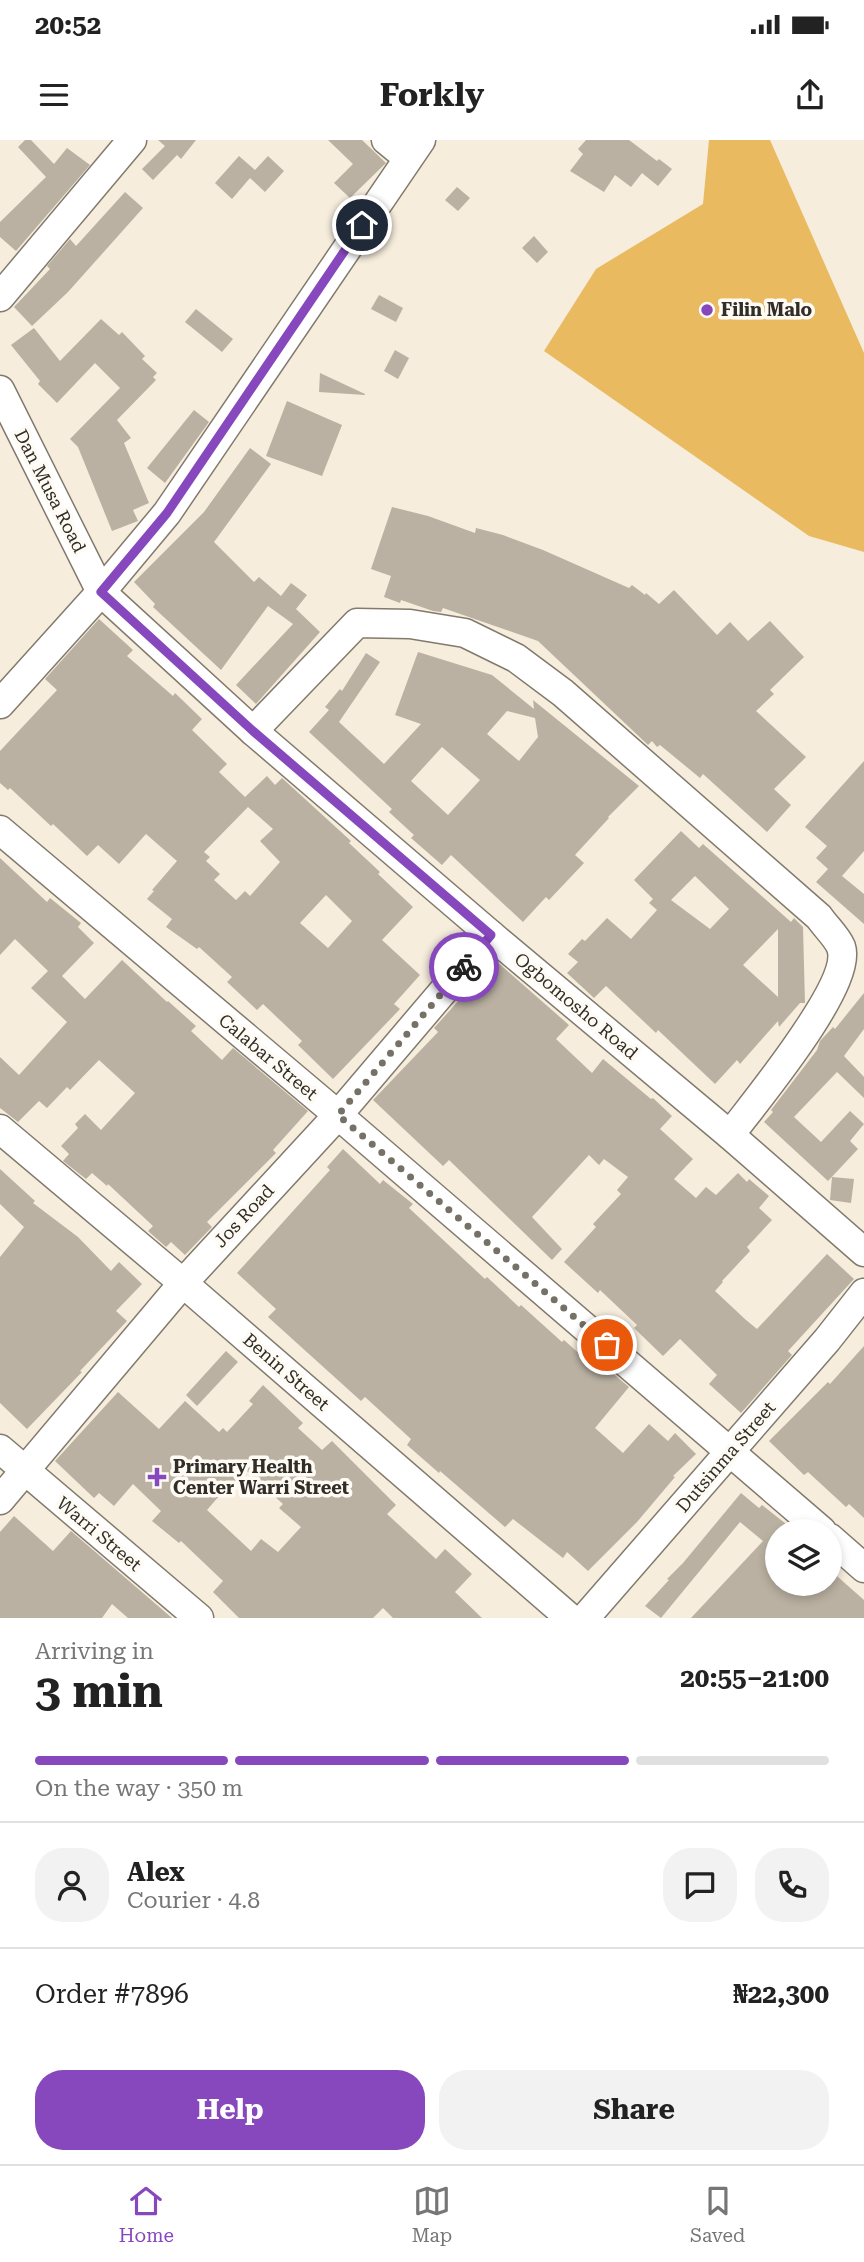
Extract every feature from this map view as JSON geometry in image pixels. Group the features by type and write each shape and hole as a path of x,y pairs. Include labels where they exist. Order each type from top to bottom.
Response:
{"street":[{"path":"0,297 132,140"},
{"path":"0,704 101,592 167,513 414,149 387,140"},
{"name":"Dan Musa Road","path":"0,390 101,592"},
{"name":"Ogbomosho Road","path":"101,592 253,731 864,1252"},
{"path":"253,731 357,623 410,624 465,633 516,658 563,694 819,916 841,948 841,965 829,996 810,1028 730,1135"},
{"name":"Calabar Street","path":"0,830 338,1115 808,1519"},
{"name":"Jos Road","path":"0,1500 183,1283 338,1115 491,935"},
{"name":"Benin Street","path":"0,1129 183,1283 570,1618"},
{"name":"Dutsinma Street","path":"585,1618 827,1340 864,1293"},
{"name":"Warri Street","path":"0,1449 199,1618"},
{"path":"842,1549 864,1568"}],"shaded area":[{"name":"Filin Malo","path":"709,140 770,140 864,353 864,552 809,536 544,351 596,269 703,204"}],"building":[{"path":"25,140 31,140 54,164 67,148 90,165 16,251 0,237 0,222 46,177 18,147"},
{"path":"158,140 196,140 181,159 177,155 153,180 142,169 165,146"},
{"path":"328,140 362,140 386,163 350,198 334,183 353,164"},
{"path":"586,140 629,140 672,169 658,186 642,173 631,187 615,175 604,192 570,171 583,154 578,149"},
{"path":"239,156 255,170 268,156 284,171 265,192 250,178 232,199 215,183"},
{"path":"457,187 470,198 458,211 445,200"},
{"path":"125,192 143,208 68,292 32,326 14,307 50,269 47,266 70,239 76,246"},
{"path":"534,236 548,252 537,263 522,248"},
{"path":"379,295 403,308 396,322 371,309"},
{"path":"196,309 233,339 222,352 185,322"},
{"path":"101,319 119,335 122,332 145,356 142,359 157,373 153,377 156,380 117,420 131,438 124,443 149,503 133,510 138,521 112,531 78,447 70,439 120,388 95,363 57,403 38,384 40,381 11,345 34,328 60,361"},
{"path":"395,350 409,358 398,379 384,371"},
{"path":"320,373 365,394 365,395 319,392"},
{"path":"287,401 342,425 322,476 266,456"},
{"path":"194,410 209,422 165,483 147,468"},
{"path":"250,448 271,464 214,542 254,582 259,577 281,596 291,583 307,595 296,609 320,632 256,704 236,685 293,624 268,606 221,670 153,607 155,604 134,582 204,512"},
{"path":"392,507 428,516 475,533 476,528 503,535 629,588 632,585 659,604 674,590 717,635 730,622 748,641 770,621 804,657 770,690 774,694 756,711 806,757 774,789 791,805 767,832 703,774 700,778 660,745 657,747 652,741 648,745 538,641 443,608 441,612 433,611 384,597 391,576 371,569"},
{"path":"99,619 133,650 127,656 173,696 175,693 202,719 192,730 227,764 219,772 245,797 267,776 275,785 282,778 351,841 349,843 380,872 378,874 413,907 382,940 420,975 394,1004 400,1009 333,1079 298,1045 302,1041 263,1004 257,1010 227,982 232,977 199,947 197,949 166,927 172,919 147,899 177,861 146,834 119,864 98,845 87,856 53,824 51,826 10,788 8,790 0,783 0,751 57,690 45,679","holes":["248,807 273,829 260,841 280,862 250,896 245,891 236,900 214,880 220,874 206,861 210,857 204,852","326,895 352,921 328,948 300,923"]},
{"path":"418,652 492,675 534,709 533,700 639,786 575,855 584,863 549,900 546,897 523,922 451,855 442,865 411,838 414,835 389,812 392,809 309,732 329,710 325,707 340,689 342,691 366,653 380,662 339,722 384,764 421,724 395,715","holes":["507,711 535,718 538,737 519,761 487,734","442,747 480,780 448,815 411,781"]},
{"path":"864,761 864,851 842,876 864,894 864,924 816,882 828,869 816,858 827,846 805,827"},
{"path":"681,831 699,848 703,844 791,922 794,918 803,927 805,1003 800,1003 779,1027 778,1021 740,1064 737,1060 715,1084 606,986 594,998 567,973 578,962 568,954 607,918 631,939 657,910 649,903 653,899 634,880","holes":["695,876 729,909 710,929 671,900","778,929 778,997 743,965"]},
{"path":"0,858 47,902 50,898 81,923 78,927 94,943 62,976 85,999 122,960 196,1026 191,1031 222,1060 233,1048 308,1111 273,1150 276,1153 207,1222 212,1227 185,1255 171,1242 166,1247 148,1231 153,1226 108,1184 107,1186 92,1173 86,1179 63,1161 69,1154 61,1146 78,1128 75,1124 85,1114 101,1130 135,1093 99,1060 70,1090 67,1087 47,1108 39,1101 18,1122 0,1108 0,1057 19,1075 67,1022 31,988 48,971 15,939 0,955"},
{"path":"495,960 569,1025 556,1039 592,1073 603,1059 672,1116 660,1129 693,1159 674,1179 696,1198 706,1187 716,1195 738,1173 769,1196 759,1208 772,1220 747,1247 750,1251 715,1291 746,1320 757,1329 827,1254 854,1279 788,1351 792,1355 741,1413 709,1384 717,1375 680,1339 663,1356 634,1328 637,1325 600,1290 598,1293 564,1262 596,1227 593,1224 621,1194 617,1190 628,1177 604,1159 599,1165 589,1155 532,1217 562,1249 552,1260 449,1160 443,1166 373,1100 438,1032 434,1028"},
{"path":"864,993 864,1029 844,1056 864,1077 864,1098 837,1072 794,1117 821,1142 850,1111 864,1124 850,1141 858,1149 828,1181 764,1122 817,1050 820,1041 833,1027 835,1029"},
{"path":"343,1149 380,1184 383,1180 413,1204 409,1208 485,1279 487,1277 519,1307 521,1305 592,1365 597,1360 629,1387 595,1428 623,1453 649,1424 668,1441 675,1433 696,1454 673,1476 675,1477 637,1522 588,1571 567,1552 563,1558 513,1519 505,1527 440,1471 439,1473 407,1445 411,1439 365,1397 361,1401 268,1317 276,1309 237,1273 330,1170 327,1167"},
{"path":"0,1169 35,1201 33,1203 78,1237 111,1271 119,1262 142,1284 116,1311 127,1321 27,1429 0,1403 0,1257 24,1227 0,1204"},
{"path":"832,1177 854,1179 851,1203 830,1200"},
{"path":"864,1346 864,1518 849,1504 846,1507 808,1472 804,1475 769,1441 828,1382 830,1384"},
{"path":"226,1351 238,1362 197,1406 186,1395"},
{"path":"263,1385 303,1423 298,1428 322,1450 332,1441 396,1505 387,1514 436,1559 445,1549 472,1574 455,1592 482,1618 393,1618 383,1608 373,1618 239,1618 213,1592 223,1581 181,1541 179,1543 152,1521 161,1511 133,1484 114,1506 99,1493 94,1498 55,1461 118,1392 159,1429 185,1401 219,1432 223,1428 227,1432 253,1404 249,1401","holes":["247,1471 283,1504 279,1508 301,1527 278,1552 261,1539 251,1551 207,1510 232,1481 236,1484"]},
{"path":"741,1493 759,1508 762,1505 780,1519 765,1519 765,1596 842,1596 842,1581 864,1600 864,1618 691,1618 763,1541 740,1522 661,1618 645,1606"},
{"path":"14,1516 53,1551 71,1531 172,1618 128,1618 112,1604 102,1618 0,1618 0,1532"}],"way so far":[{"path":"464,967 338,1115 607,1345"}],"place":[{"name":"Filin Malo","path":"707,310"},
{"name":"Primary Health Center Warri Street","path":"157,1477"}],"route":[{"path":"362,225 167,513 101,592 253,731 491,935 464,967"}]}
